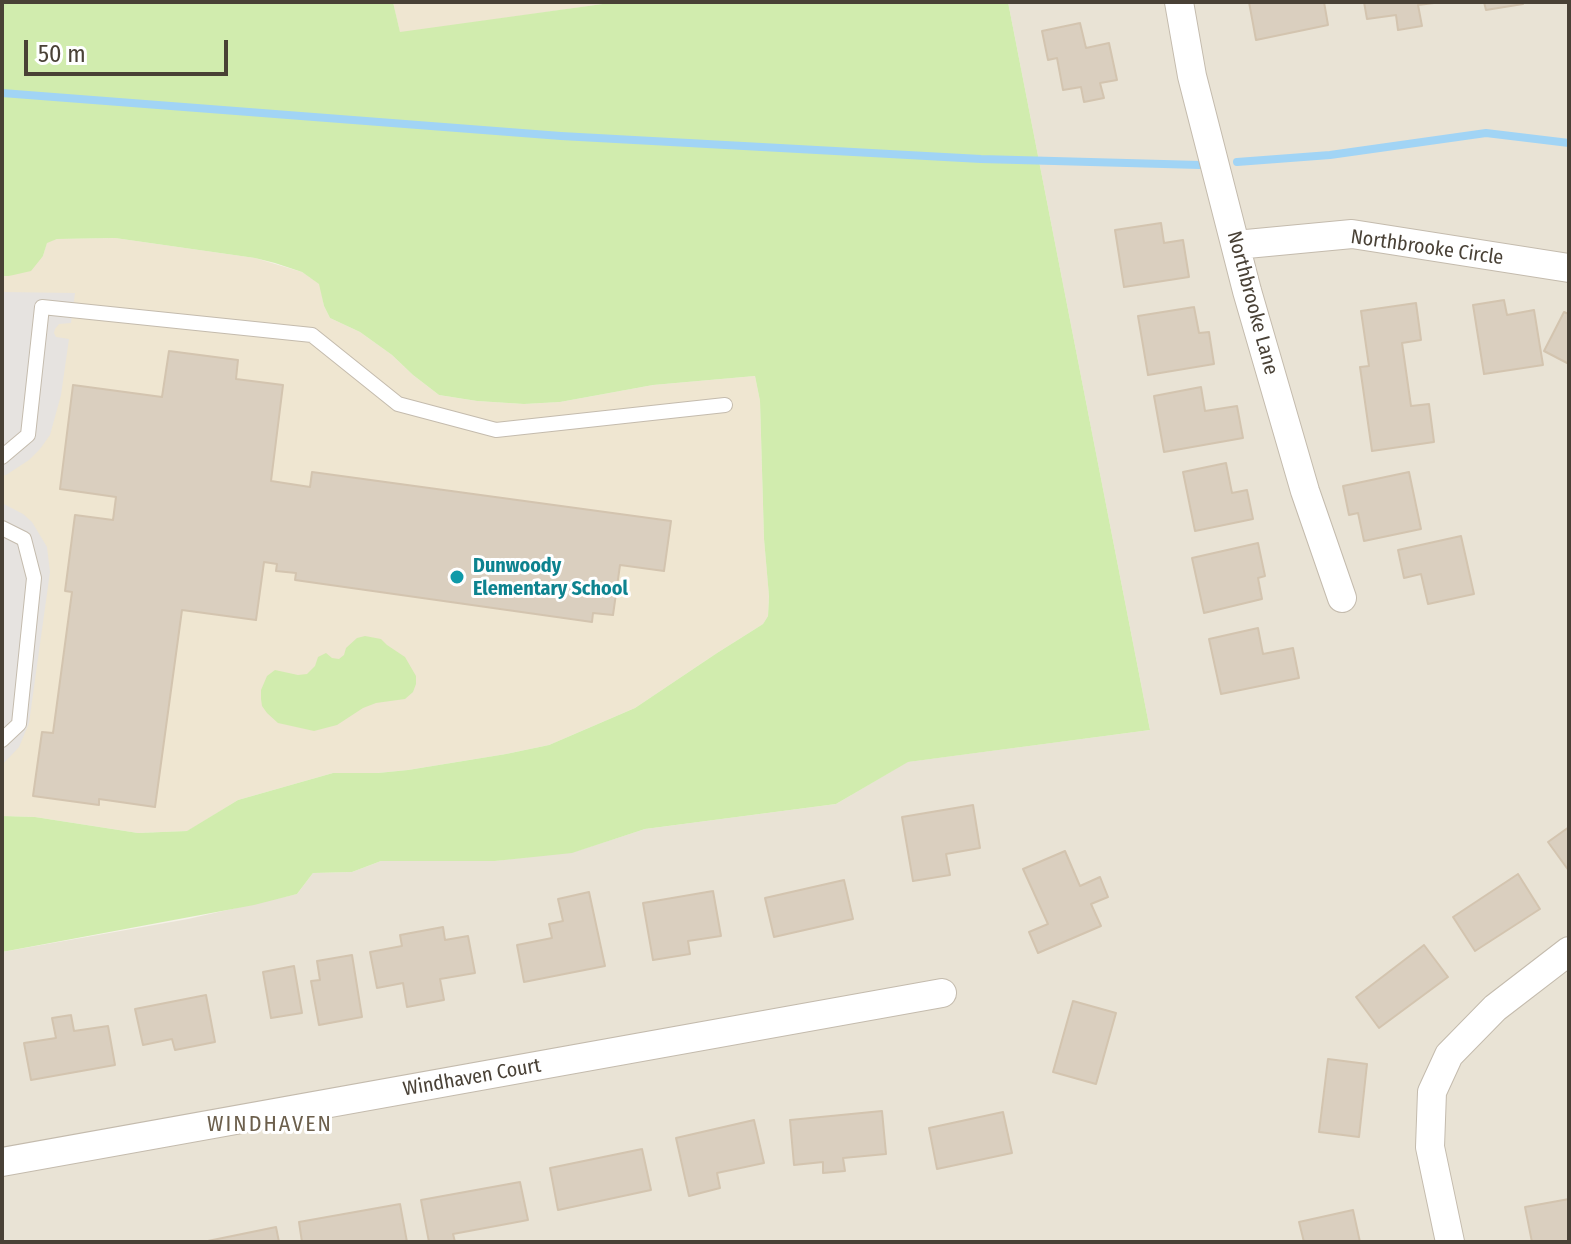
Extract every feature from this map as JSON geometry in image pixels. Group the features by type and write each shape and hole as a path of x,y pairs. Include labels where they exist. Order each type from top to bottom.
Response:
{"street":[{"name":"Northbrooke Lane","path":"1179,2 1192,76 1236,245 1305,491 1342,598"},
{"name":"Northbrooke Circle","path":"1236,245 1352,234 1569,268"},
{"path":"1450,1242 1430,1147 1432,1092 1449,1055 1495,1008 1569,951"},
{"name":"Windhaven Court","path":"2,1162 942,993"}],"lane":[{"path":"2,457 28,435 42,307 312,335 398,404 496,430 725,405"},
{"path":"2,528 24,539 34,578 19,724 2,740"}],"shaded area":[{"path":"393,2 617,2 400,33"},
{"path":"1008,2 1569,2 1569,1242 2,1242 2,952 188,919 297,894 313,873 352,872 381,861 495,861 577,851 645,829 836,804 907,762 1150,730"},
{"path":"115,238 255,258 302,272 320,284 330,318 360,332 439,395 524,404 560,402 653,385 755,376 760,401 768,616 763,624 635,708 549,745 408,770 333,773 238,800 188,831 138,833 35,817 2,816 2,276 9,276 43,256 47,242 57,239"},
{"path":"2,292 75,293 71,323 59,324 54,333 56,337 69,339 61,395 50,435 29,460 2,476"},
{"path":"2,503 32,522 47,547 50,572 29,723 19,747 2,765"}],"green space":[{"path":"2,2 393,2 400,32 617,2 1008,2 1150,730 908,762 836,804 645,829 572,853 495,861 381,861 352,872 313,873 297,894 254,905 2,952 2,816 35,817 138,833 187,831 238,800 333,773 408,770 549,745 635,708 763,624 768,616 769,596 760,401 755,376 653,385 560,402 524,404 477,401 439,395 360,332 330,318 319,284 302,272 275,263 115,238 57,239 47,243 43,256 31,271 2,276"},
{"path":"357,638 381,639 405,657 416,676 416,684 405,699 376,703 337,725 314,731 278,723 267,713 262,706 261,690 267,676 275,670 307,674 318,657 326,653 339,659"}],"building":[{"path":"1249,2 1324,2 1328,25 1256,40"},
{"path":"1364,2 1442,2 1418,5 1422,26 1398,30 1396,15 1367,19"},
{"path":"1484,2 1523,2 1523,4 1486,10"},
{"path":"1080,23 1086,48 1109,43 1117,80 1100,83 1104,98 1084,102 1081,87 1063,90 1057,58 1048,60 1042,31"},
{"path":"1161,223 1164,243 1183,240 1189,277 1124,287 1115,230"},
{"path":"1504,300 1507,315 1534,310 1543,365 1484,374 1473,305"},
{"path":"1416,303 1421,340 1402,343 1411,406 1429,404 1434,442 1372,451 1360,367 1369,366 1361,311"},
{"path":"1194,307 1199,333 1209,332 1214,364 1148,375 1138,316"},
{"path":"1564,312 1569,314 1569,364 1544,351"},
{"name":"Dunwoody Elementary School","path":"169,351 238,360 236,379 283,385 271,481 310,487 312,472 671,521 664,571 620,565 613,615 593,613 592,622 295,580 296,573 276,571 277,564 264,562 256,620 182,610 155,807 99,799 99,805 33,796 42,732 53,733 72,592 65,591 75,515 113,520 116,497 60,489 73,385 162,397"},
{"path":"1201,387 1205,411 1237,406 1243,438 1164,452 1154,396"},
{"path":"1226,463 1232,493 1247,490 1253,519 1195,531 1183,472"},
{"path":"1409,472 1421,529 1364,541 1358,513 1349,515 1343,486"},
{"path":"1461,536 1474,594 1428,604 1421,574 1404,578 1398,550"},
{"path":"1258,543 1265,576 1258,578 1262,599 1204,613 1192,558"},
{"path":"1258,628 1263,654 1293,648 1299,678 1221,694 1209,639"},
{"path":"973,805 980,848 946,854 950,875 913,881 902,817"},
{"path":"1569,827 1569,871 1548,842"},
{"path":"1065,851 1080,886 1100,877 1108,897 1091,904 1101,926 1038,953 1029,932 1048,924 1023,869"},
{"path":"1518,874 1540,909 1475,951 1453,917"},
{"path":"844,880 853,919 774,937 765,898"},
{"path":"713,891 721,936 688,941 690,954 653,960 643,903"},
{"path":"589,892 605,966 524,982 517,945 552,938 549,924 563,921 558,899"},
{"path":"443,927 445,940 468,936 475,973 440,979 444,1000 407,1007 403,983 377,988 370,952 402,946 400,935"},
{"path":"1424,945 1448,977 1379,1028 1356,997"},
{"path":"352,955 362,1017 319,1025 311,981 320,980 317,961"},
{"path":"294,966 302,1013 271,1018 263,972"},
{"path":"206,995 215,1042 175,1050 172,1039 143,1045 135,1009"},
{"path":"1073,1001 1116,1013 1096,1084 1053,1072"},
{"path":"71,1015 74,1031 108,1026 115,1065 31,1080 24,1043 56,1038 52,1018"},
{"path":"1328,1059 1367,1064 1359,1137 1319,1132"},
{"path":"882,1111 886,1154 843,1158 845,1171 823,1173 823,1162 794,1165 790,1120"},
{"path":"1003,1112 1012,1153 937,1169 929,1128"},
{"path":"754,1120 764,1163 717,1173 720,1188 689,1196 676,1138"},
{"path":"642,1149 651,1190 558,1210 550,1168"},
{"path":"520,1182 528,1220 453,1234 455,1242 429,1242 421,1200"},
{"path":"1569,1199 1569,1242 1532,1242 1525,1207"},
{"path":"400,1204 407,1242 302,1242 299,1222"},
{"path":"1353,1210 1360,1242 1304,1242 1299,1222"},
{"path":"276,1227 279,1242 203,1242"}],"waterway":[{"path":"2,93 561,136 981,159 1200,165"},
{"path":"1237,162 1330,155 1486,133 1569,143"}],"place":[{"name":"Dunwoody Elementary School","path":"457,577"}],"district":[{"name":"WINDHAVEN","path":"270,1125"}]}
